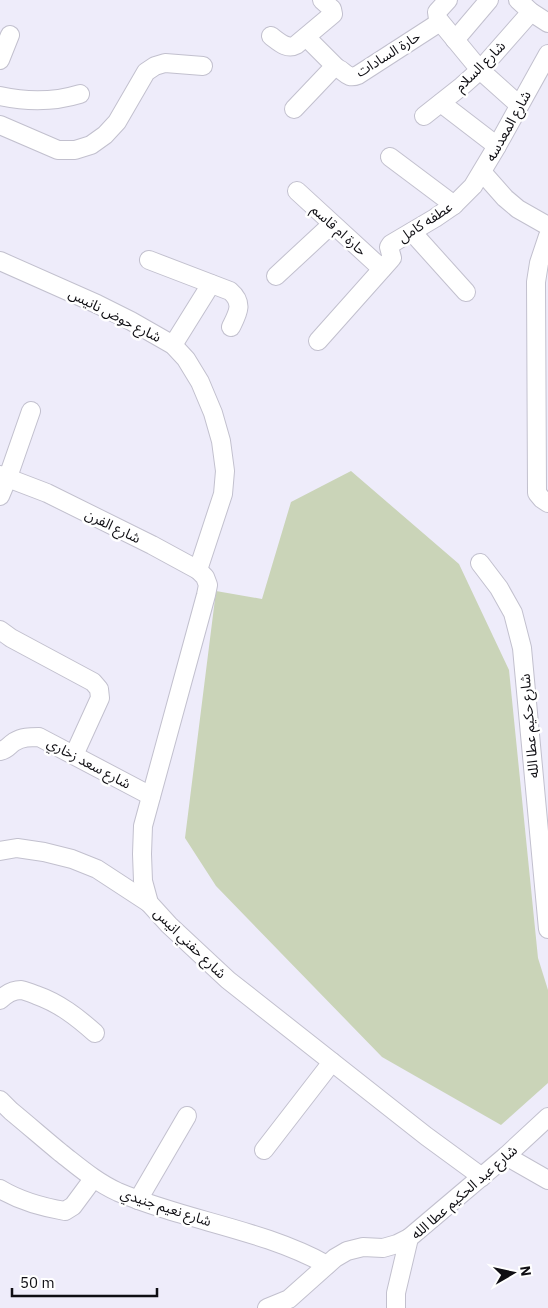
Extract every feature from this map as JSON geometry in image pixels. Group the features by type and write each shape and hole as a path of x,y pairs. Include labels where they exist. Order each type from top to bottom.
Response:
{"street":[{"path":"271,36 287,47 301,41 333,14 332,9 322,0"},
{"path":"448,0 437,12 440,22 480,70 519,105"},
{"path":"455,40 489,0"},
{"path":"518,0 531,12 548,23"},
{"name":"شارع السلام","path":"424,116 480,70 531,12"},
{"name":"حارة السادات","path":"294,109 329,70 336,67 348,76 353,77 440,22"},
{"path":"0,60 10,35"},
{"path":"301,41 336,67"},
{"name":"شارع المعدسه","path":"482,172 548,54"},
{"path":"0,125 58,150 75,150 91,145 106,135 117,122 146,72 155,66 165,62 203,66"},
{"path":"0,96 16,100 36,101 80,94"},
{"path":"441,103 497,146"},
{"path":"390,157 454,205"},
{"path":"482,172 505,198 518,209 548,226"},
{"name":"عطفه كامل","path":"318,341 392,258 391,244 454,205 473,186 482,172"},
{"name":"حارة ام قاسم","path":"297,192 382,269"},
{"path":"276,276 332,224"},
{"path":"412,232 466,292"},
{"path":"548,236 539,263 536,282 543,440 537,492 548,503"},
{"name":"شارع حوض نانيس","path":"0,260 97,304 138,325 174,345 186,359 200,382 213,413 222,441 225,471 223,494 198,570"},
{"path":"149,260 230,291 236,296 239,304 238,313 231,327"},
{"path":"174,345 211,284"},
{"path":"0,496 4,476 31,411"},
{"name":"شارع الفرن","path":"4,476 46,493 152,545 198,570"},
{"name":"شارع حكيم عطا الله","path":"480,563 499,588 513,613 522,648 548,929"},
{"name":"شارع حفني انيس","path":"198,570 205,576 208,586 143,826 143,881 150,903 169,925 228,980 426,1136 482,1177"},
{"path":"0,630 93,682 99,689 100,698 97,707 74,755"},
{"name":"شارع سعد زخاري","path":"0,751 7,749 14,742 26,737 39,737 151,796"},
{"path":"0,851 17,848 72,859 97,870 150,903"},
{"path":"0,1000 6,994 19,990 44,998 63,1007 95,1033"},
{"path":"264,1150 332,1062"},
{"name":"شارع نعيم جنيدي","path":"0,1100 11,1112 93,1178 116,1191 171,1211 250,1233 311,1256 327,1265"},
{"path":"138,1200 187,1116"},
{"name":"شارع عبد الحكيم عطا الله","path":"396,1308 396,1293 410,1238 506,1156 548,1117"},
{"path":"506,1156 548,1180"},
{"path":"0,1189 36,1205 65,1211 73,1206 93,1178"},
{"path":"267,1308 289,1299 335,1258 347,1251 363,1247 383,1248 410,1238"}],"green space":[{"path":"351,471 459,564 509,670 538,958 548,990 548,1083 501,1125 382,1057 216,886 185,838 216,591 262,599 291,502"}]}
